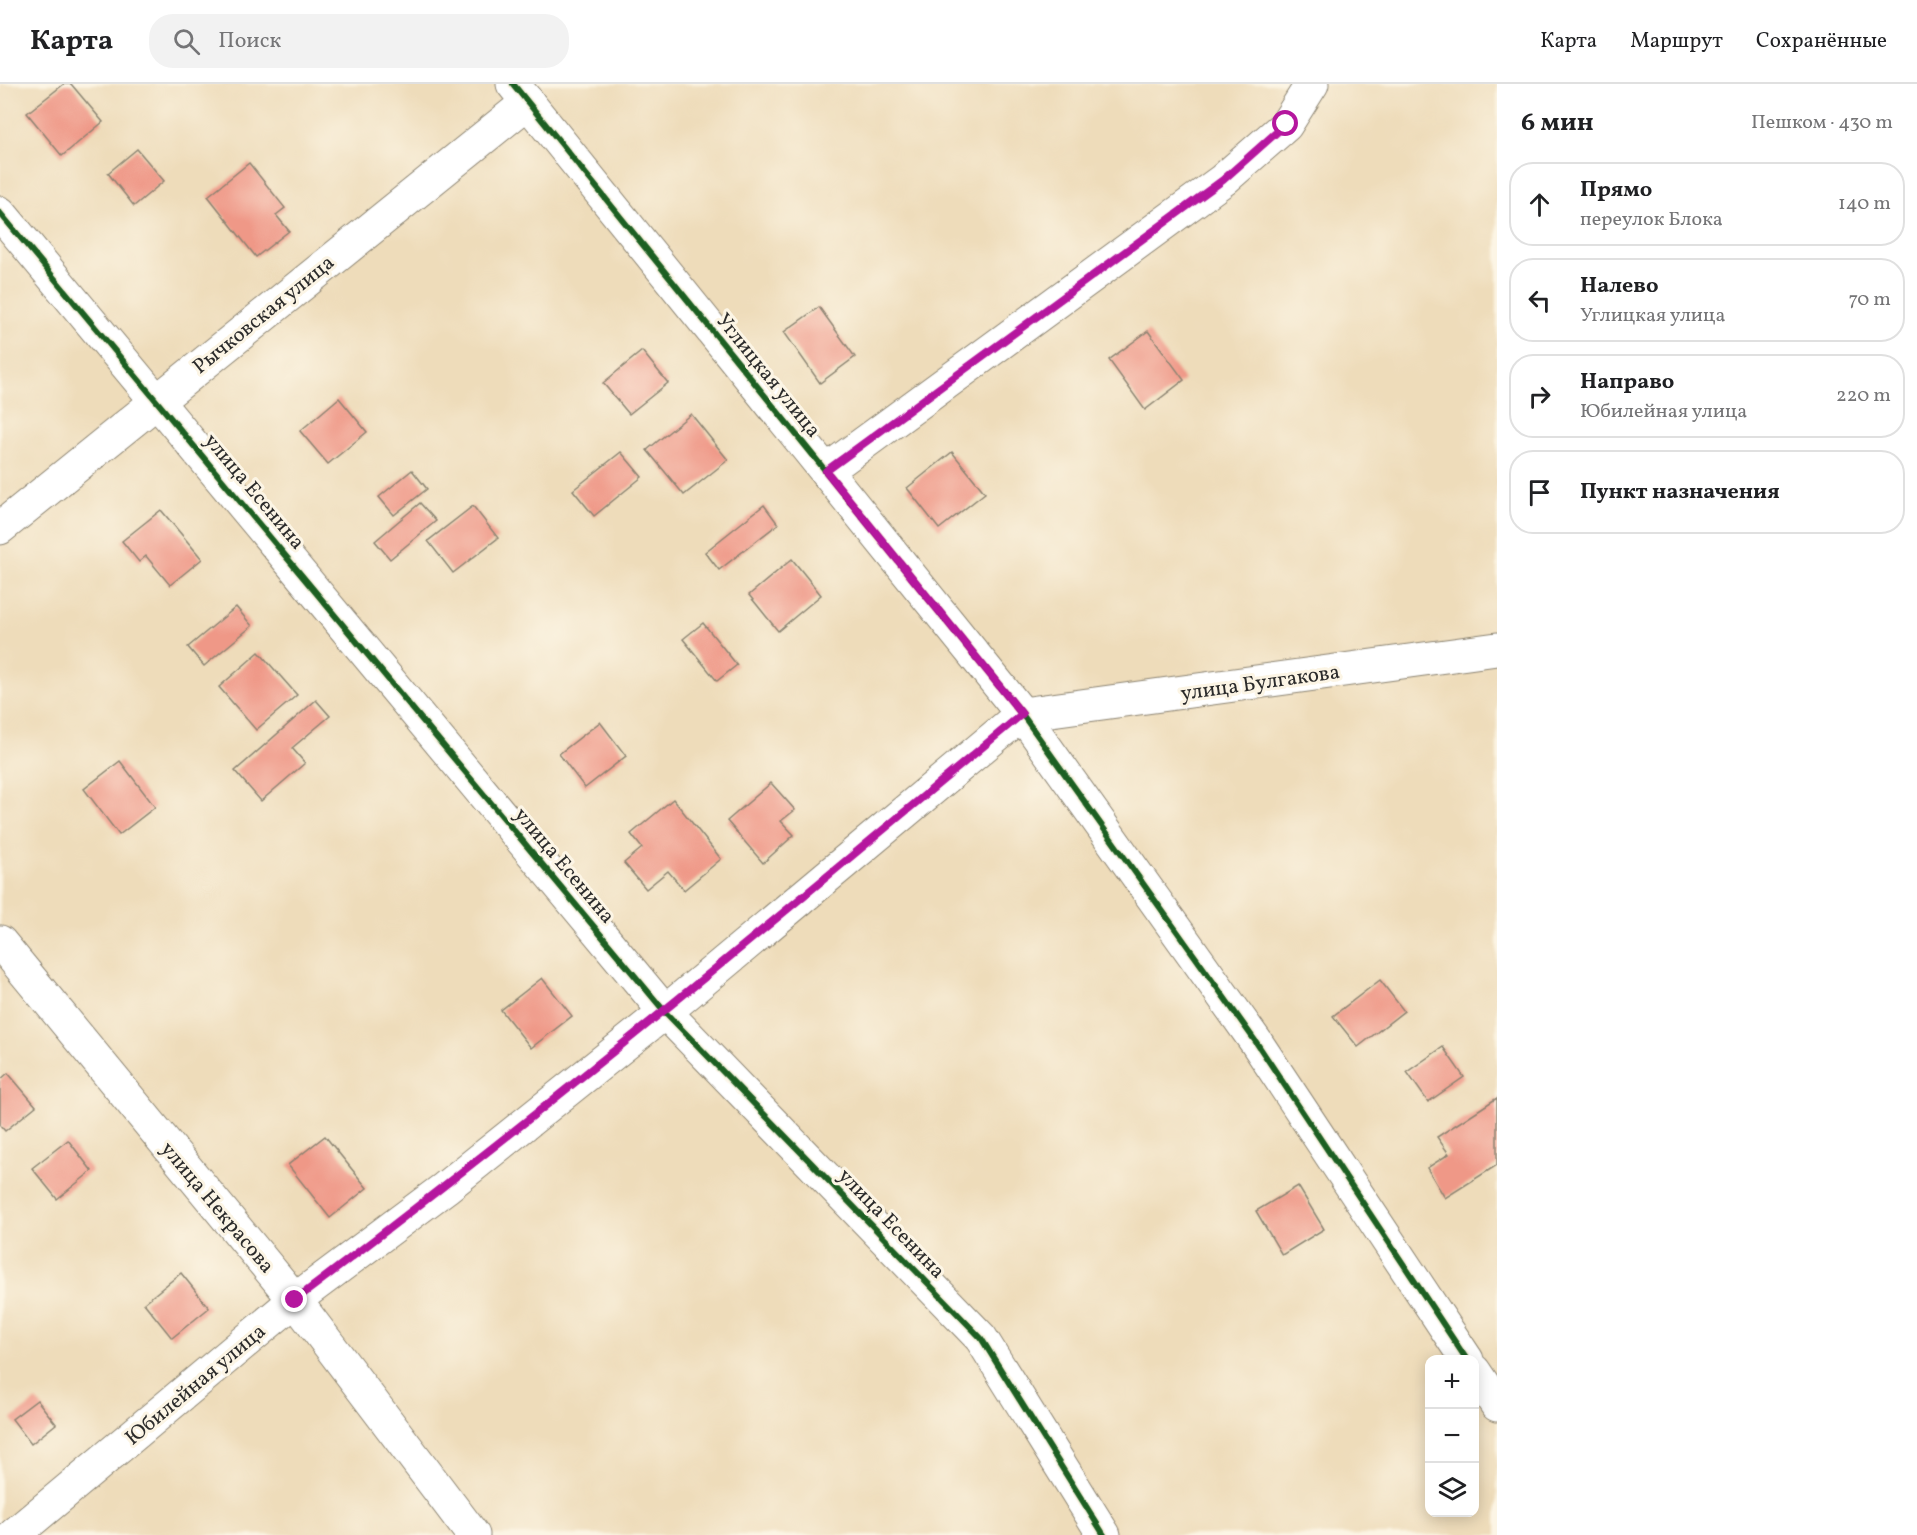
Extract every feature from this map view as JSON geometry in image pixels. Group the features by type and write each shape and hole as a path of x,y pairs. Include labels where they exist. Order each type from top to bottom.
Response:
{"street":[{"path":"826,471 1223,180 1286,124 1312,84"},
{"name":"Углицкая улица","path":"521,93 1022,714 1256,1042 1464,1355"},
{"name":"Рычковская улица","path":"0,528 521,93"},
{"name":"улица Есенина","path":"0,213 665,1012 981,1338 1104,1535"},
{"name":"улица Булгакова","path":"1022,714 1497,649"},
{"name":"Юбилейная улица","path":"14,1535 295,1300 445,1188 665,1012 1022,714"},
{"name":"улица Некрасова","path":"0,942 295,1300 473,1535"},
{"path":"1479,1378 1497,1405"}],"building":[{"path":"64,84 71,84 103,122 62,156 27,113"},
{"path":"137,149 164,181 134,206 108,173"},
{"path":"249,163 285,208 276,215 289,231 256,257 208,196"},
{"path":"819,307 855,357 820,383 784,332"},
{"path":"1148,331 1184,380 1145,410 1109,360"},
{"path":"642,351 668,383 629,414 603,383"},
{"path":"339,398 367,432 328,464 300,431"},
{"path":"691,414 728,460 684,495 647,450"},
{"path":"621,452 642,477 594,516 573,490"},
{"path":"952,452 985,493 939,529 907,488"},
{"path":"412,470 427,489 394,515 379,497"},
{"path":"420,503 436,521 390,559 375,541"},
{"path":"764,505 778,524 719,570 705,552"},
{"path":"473,506 498,538 453,573 428,541"},
{"path":"161,510 202,559 170,585 146,556 139,562 122,541"},
{"path":"792,559 821,595 778,631 749,595"},
{"path":"236,607 252,626 204,666 188,647"},
{"path":"703,623 737,665 717,681 683,639"},
{"path":"259,652 297,695 256,730 219,687"},
{"path":"316,700 330,716 292,748 305,763 261,801 235,771"},
{"path":"600,722 626,756 585,788 559,754"},
{"path":"120,761 155,807 119,835 84,789"},
{"path":"771,783 795,810 781,821 794,835 763,863 727,821"},
{"path":"673,799 721,859 684,890 668,871 646,889 624,863 642,848 631,834"},
{"path":"542,978 572,1016 531,1048 501,1010"},
{"path":"1380,980 1404,1011 1358,1047 1333,1016"},
{"path":"1443,1047 1464,1077 1428,1102 1407,1072"},
{"path":"8,1073 36,1106 5,1131 0,1125 0,1080"},
{"path":"1497,1098 1497,1165 1445,1198 1427,1168 1449,1154 1437,1137"},
{"path":"325,1136 367,1188 330,1218 288,1165"},
{"path":"68,1140 92,1171 57,1199 32,1168"},
{"path":"1298,1186 1324,1229 1282,1255 1256,1211"},
{"path":"181,1273 209,1308 172,1338 144,1303"},
{"path":"37,1400 56,1424 31,1444 12,1419"}],"cycle path":[{"path":"513,84 1022,714 1256,1042 1464,1355"},
{"path":"0,213 665,1012 981,1338 1104,1535"}],"route":[{"path":"295,1300 445,1188 665,1012 1022,714 826,471 1223,180 1286,124"}]}
